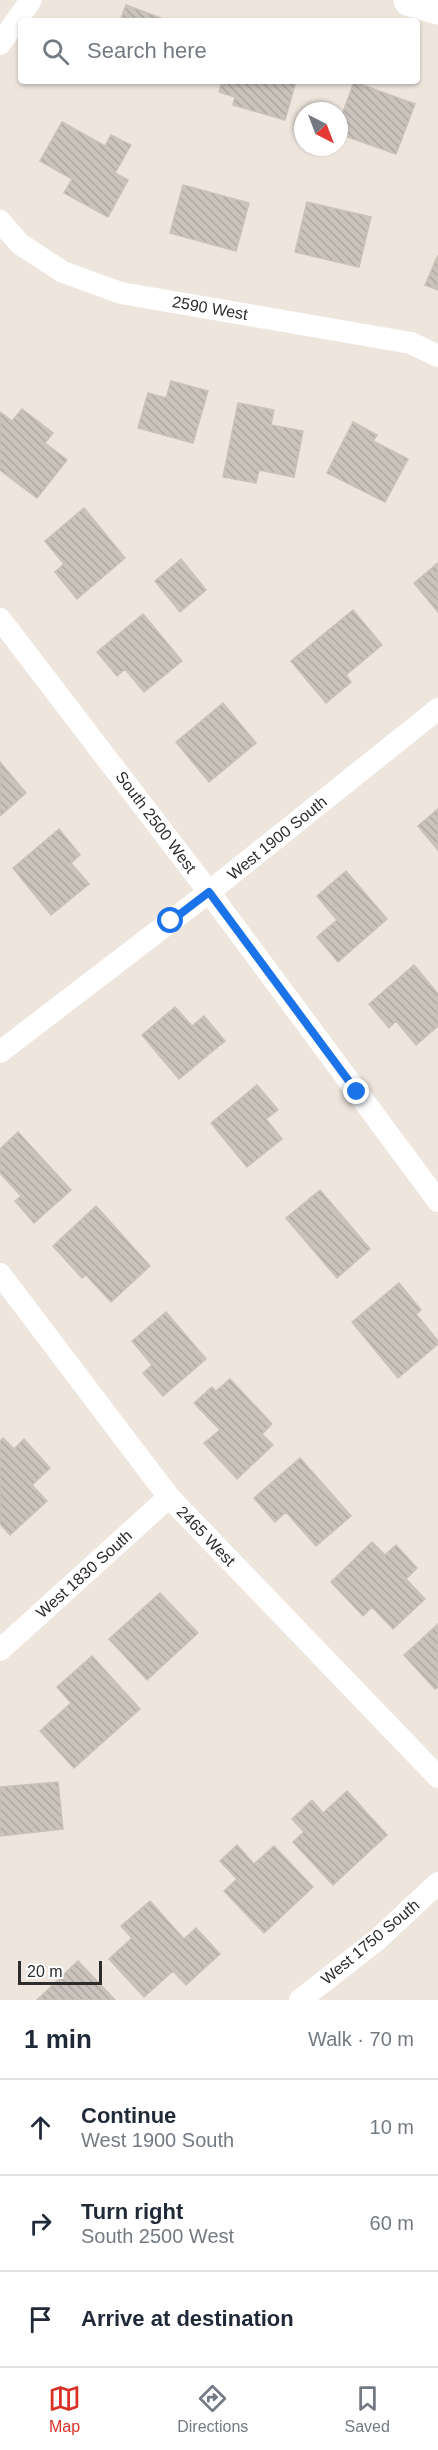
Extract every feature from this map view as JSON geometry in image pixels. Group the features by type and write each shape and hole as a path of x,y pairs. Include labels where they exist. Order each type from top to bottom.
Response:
{"street":[{"path":"18,18 31,0"},
{"path":"410,0 438,8"},
{"path":"0,44 18,18"},
{"name":"2590 West","path":"0,221 20,244 63,272 121,293 411,343 438,356"},
{"name":"South 2500 West","path":"0,619 209,892 438,1201"},
{"name":"West 1900 South","path":"0,1052 209,892 438,709"},
{"name":"2465 West","path":"0,1274 169,1497 438,1777"},
{"name":"West 1830 South","path":"0,1650 169,1497"},
{"name":"West 1750 South","path":"300,2000 377,1940 438,1883"}],"building":[{"path":"126,5 161,18 121,18"},
{"path":"221,84 295,84 285,120 233,105 235,97 219,92"},
{"path":"353,84 360,84 415,104 396,154 348,137 347,102"},
{"path":"62,122 105,146 111,135 131,145 115,173 128,180 108,217 64,193 72,179 40,161"},
{"path":"183,185 249,203 236,251 170,233"},
{"path":"307,202 371,217 359,267 295,252"},
{"path":"438,255 438,290 425,285"},
{"path":"171,381 208,391 193,443 138,428 148,393 166,398"},
{"path":"238,403 274,410 271,425 303,431 294,477 259,470 256,483 223,477"},
{"path":"22,409 53,433 45,443 67,460 37,498 0,470 0,412 12,421"},
{"path":"353,422 377,435 373,441 408,459 385,502 327,473"},
{"path":"84,508 125,558 77,599 55,572 64,564 45,541"},
{"path":"181,559 206,590 180,612 155,581"},
{"path":"438,563 438,612 414,583"},
{"path":"353,610 382,645 346,675 351,682 326,703 291,661"},
{"path":"143,614 182,661 144,692 125,669 117,676 97,652"},
{"path":"223,703 256,743 209,782 176,742"},
{"path":"0,762 26,793 0,816"},
{"path":"438,809 438,850 418,826"},
{"path":"59,829 80,855 71,863 89,884 51,915 13,868"},
{"path":"346,871 387,919 338,962 317,937 337,920 317,896"},
{"path":"414,965 438,994 438,1026 416,1045 396,1021 389,1028 369,1004"},
{"path":"175,1007 192,1026 204,1016 225,1041 179,1079 142,1035"},
{"path":"257,1085 278,1110 266,1119 282,1139 247,1167 211,1123"},
{"path":"18,1132 71,1190 34,1223 15,1201 21,1196 0,1173 0,1149"},
{"path":"320,1190 370,1249 337,1278 286,1218"},
{"path":"96,1206 150,1266 111,1302 86,1275 82,1278 53,1246"},
{"path":"399,1283 421,1310 416,1314 438,1344 398,1378 352,1322"},
{"path":"166,1312 206,1359 163,1396 143,1373 152,1365 132,1341"},
{"path":"230,1379 272,1424 262,1434 273,1445 237,1479 204,1443 220,1430 194,1403 212,1387 216,1391"},
{"path":"3,1438 14,1449 24,1439 50,1468 32,1485 47,1501 10,1535 0,1524 0,1441"},
{"path":"300,1458 351,1516 316,1546 286,1512 275,1522 254,1498"},
{"path":"372,1542 385,1555 396,1545 417,1568 406,1579 425,1599 393,1629 372,1607 363,1616 331,1582"},
{"path":"160,1593 198,1633 147,1680 109,1639"},
{"path":"438,1624 438,1687 435,1689 404,1655"},
{"path":"92,1656 140,1709 74,1768 40,1731 71,1703 57,1687"},
{"path":"58,1782 63,1829 0,1836 0,1787"},
{"path":"347,1791 387,1835 333,1885 293,1842 304,1832 292,1819 312,1800 323,1813"},
{"path":"237,1845 254,1864 274,1846 313,1887 264,1933 224,1891 237,1879 220,1861"},
{"path":"150,1901 184,1939 196,1928 220,1954 186,1985 173,1971 144,1997 109,1959 132,1938 121,1926"},
{"path":"78,1961 115,2000 37,2000"}],"route":[{"path":"171,921 209,892 357,1092"}]}
